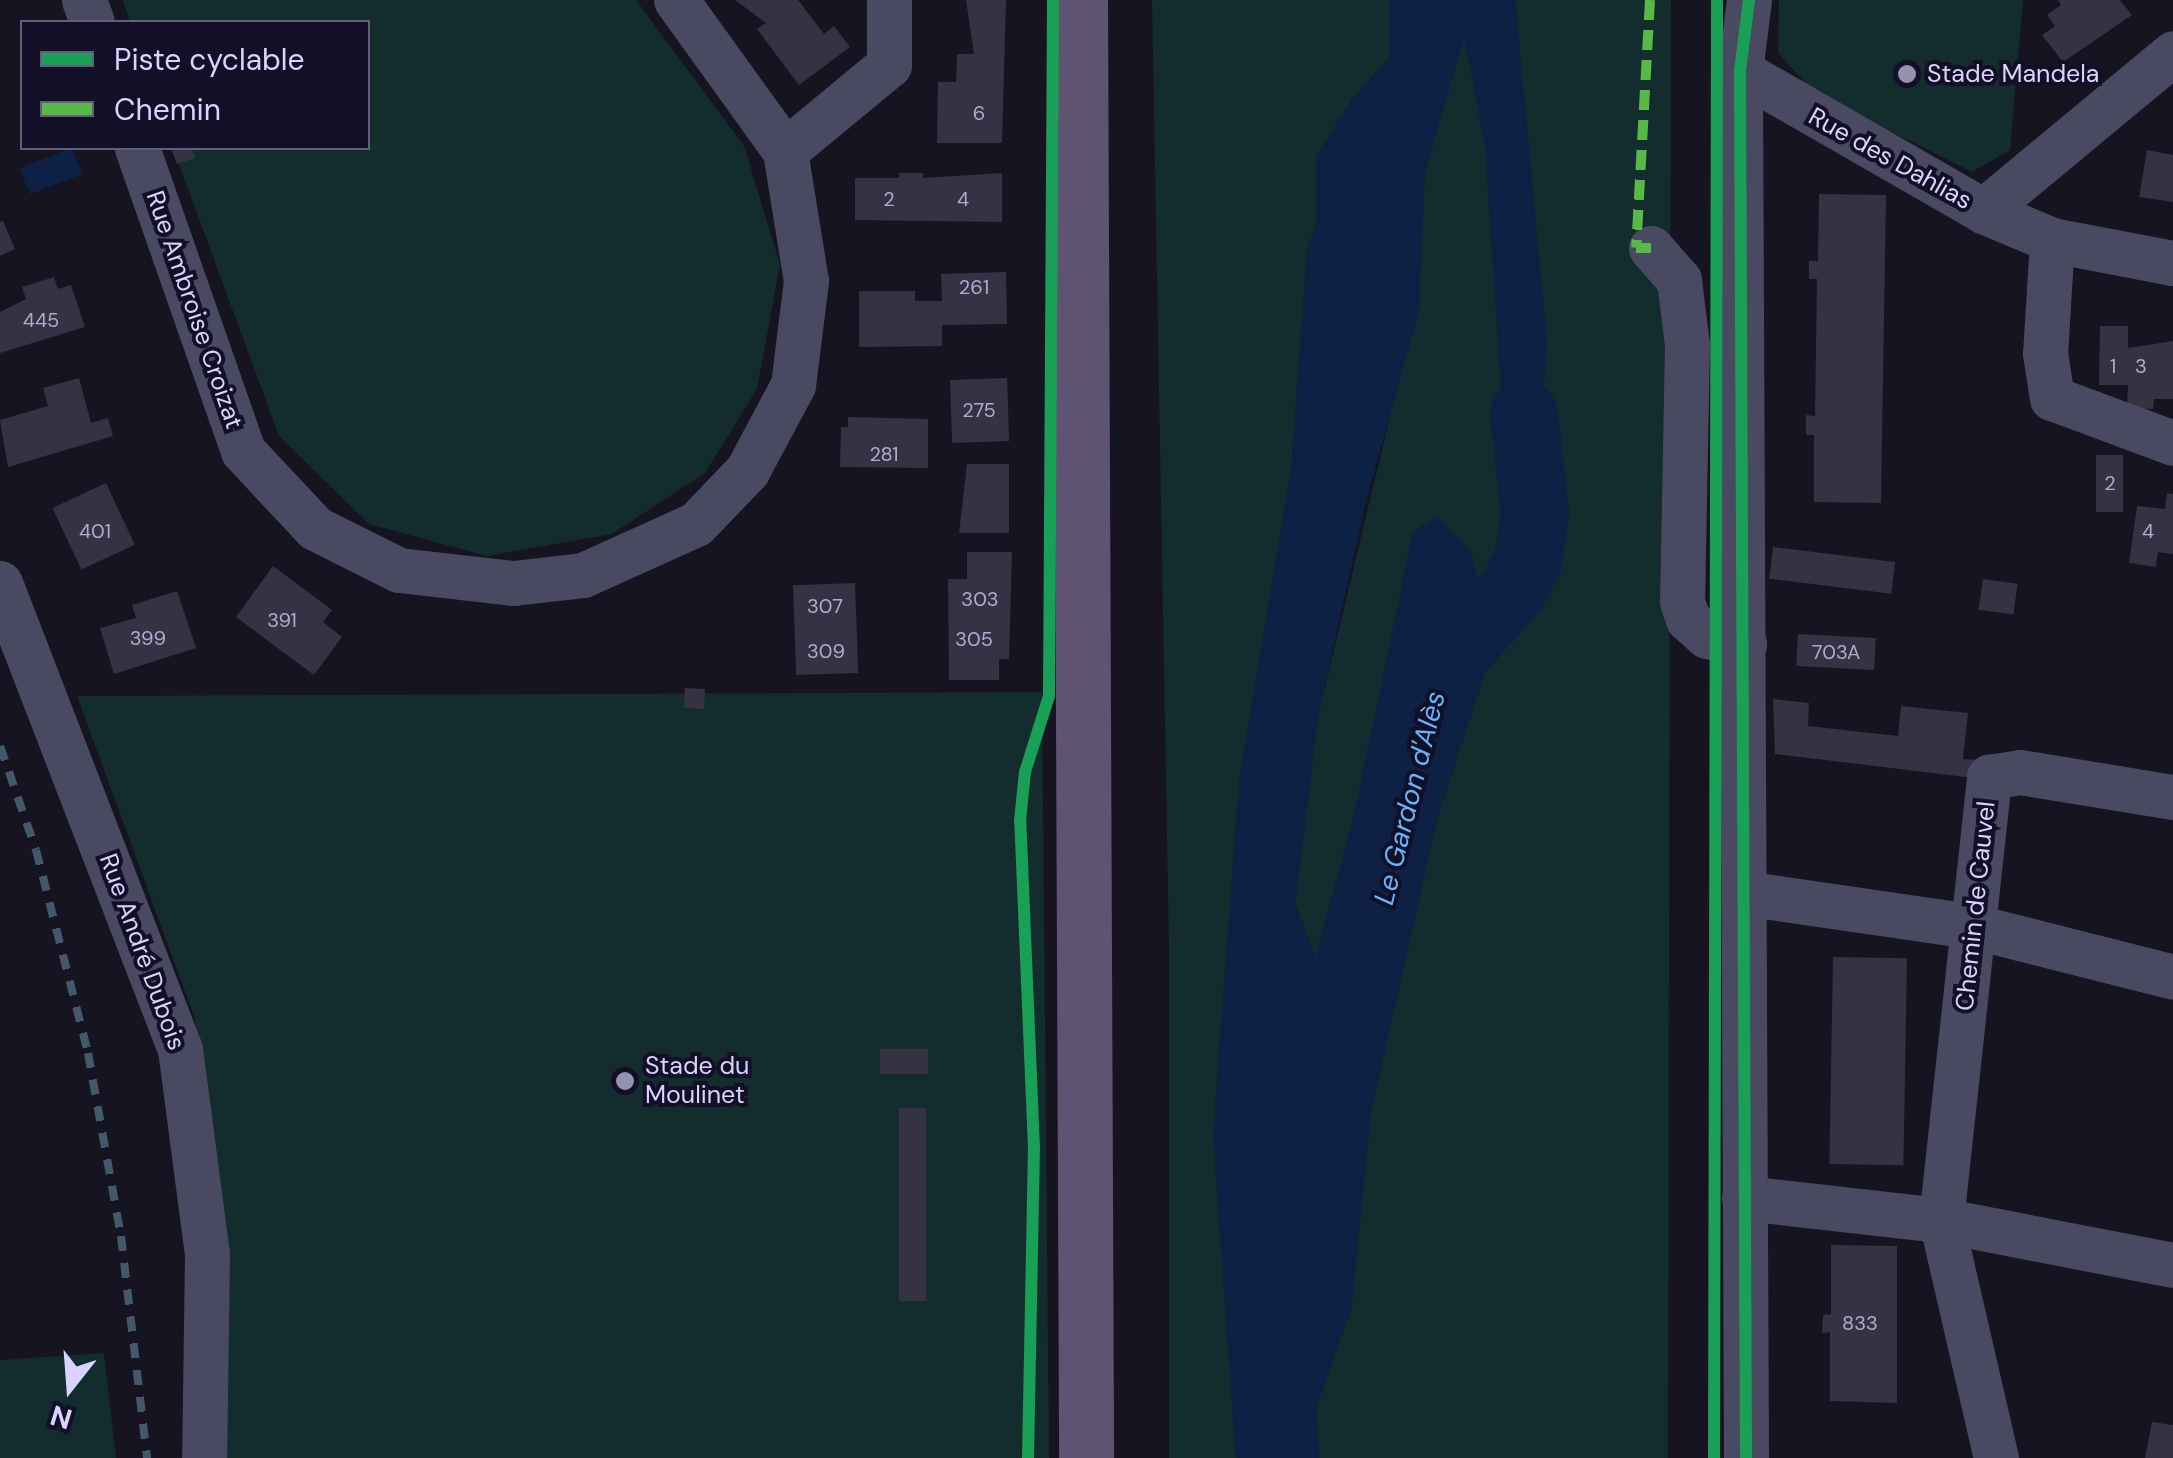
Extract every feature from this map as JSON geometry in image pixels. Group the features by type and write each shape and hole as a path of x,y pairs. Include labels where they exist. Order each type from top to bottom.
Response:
{"main road":[{"path":"1080,0 1086,1458"}],"street":[{"name":"Rue Ambroise Croizat","path":"138,150 243,451 315,528 399,570 513,583 582,575 636,556 696,524 747,470 794,385 806,281 785,150 676,0"},
{"path":"785,150 889,65 889,0"},
{"path":"1746,1458 1740,71 1748,0"},
{"name":"Rue des Dahlias","path":"1740,71 1983,211 2173,53"},
{"path":"1983,211 2052,240 2173,263"},
{"path":"2052,240 2045,354 2052,398 2173,442"},
{"path":"1651,248 1678,280 1688,345 1682,601 1688,619 1707,636 1744,644"},
{"name":"Rue André Dubois","path":"0,583 180,1049 207,1254 204,1458"},
{"name":"Chemin de Cauvel","path":"1996,1458 1941,1220 1976,927 1989,777 2020,772 2173,797"},
{"path":"1744,893 1976,927 2173,977"},
{"path":"1744,1198 1941,1220 2173,1265"}],"green space":[{"path":"123,0 636,0 744,146 780,265 757,389 705,473 612,534 487,556 369,524 279,436 174,150 370,150 370,20 129,20"},
{"path":"1152,0 1389,0 1389,58 1353,98 1316,157 1316,223 1307,252 1291,472 1239,783 1213,1136 1236,1458 1169,1458 1169,947"},
{"path":"1515,0 1671,0 1668,1458 1319,1458 1316,1407 1351,1309 1371,1111 1437,819 1511,593 1482,599 1471,551 1354,815 1316,960 1295,903 1318,716 1389,421 1424,172 1465,35 1485,144 1503,414 1534,503 1547,345"},
{"name":"Stade Mandela","path":"1779,0 2023,0 2010,150 1972,172 1816,94 1778,53"},
{"name":"Stade du Moulinet","path":"1042,692 1049,1458 225,1458 216,1147 194,1016 77,696"},
{"path":"104,1353 116,1458 0,1458 0,1360"}],"water":[{"path":"1389,0 1515,0 1547,345 1534,507 1503,414 1485,144 1464,38 1425,172 1419,311 1365,505 1318,716 1295,903 1315,958 1354,815 1413,531 1437,517 1471,551 1482,598 1511,593 1437,819 1371,1111 1351,1309 1316,1407 1319,1458 1236,1458 1213,1136 1239,783 1291,472 1307,252 1316,223 1316,156 1353,98 1389,58"},
{"path":"73,150 82,174 30,194 20,168"}],"building":[{"path":"735,0 798,0 824,34 834,26 850,47 799,85 757,29 766,23"},
{"path":"966,0 1006,0 1002,143 937,143 938,82 956,82 957,54 974,54"},
{"path":"2058,0 2120,0 2132,15 2063,62 2042,35 2055,26 2047,15 2061,5"},
{"path":"172,150 193,150 195,158 177,164"},
{"path":"2147,150 2173,155 2173,202 2139,197"},
{"path":"899,173 923,173 923,178 1002,173 1002,222 855,220 855,178 899,178"},
{"path":"1819,194 1886,195 1881,503 1814,502 1814,435 1806,435 1806,415 1815,416 1817,279 1809,279 1809,261 1818,261"},
{"path":"3,221 15,249 0,256 0,222"},
{"path":"1006,272 1007,324 942,325 942,346 859,347 859,291 915,291 915,301 942,301 941,274"},
{"path":"54,277 58,289 71,285 85,327 0,353 0,312 26,299 22,287"},
{"path":"2100,326 2128,326 2128,348 2173,341 2173,399 2154,399 2153,409 2127,408 2128,385 2099,385"},
{"path":"79,378 91,423 108,418 113,436 8,467 0,420 48,406 43,388"},
{"path":"1007,378 1009,441 952,443 950,380"},
{"path":"848,417 928,419 928,468 840,467 841,427 848,427"},
{"path":"2096,455 2123,455 2123,512 2096,512"},
{"path":"967,464 1009,464 1009,533 959,533"},
{"path":"106,483 135,545 81,570 53,508"},
{"path":"2167,493 2173,494 2173,554 2158,552 2156,567 2129,563 2137,506 2165,509"},
{"path":"1773,547 1895,562 1891,594 1769,579"},
{"path":"967,552 1012,552 1009,659 999,659 999,680 949,680 948,579 967,579"},
{"path":"273,566 332,610 323,622 342,637 314,675 236,617"},
{"path":"1983,579 2018,584 2013,615 1979,610"},
{"path":"855,583 858,673 796,675 793,585"},
{"path":"177,591 196,648 114,674 100,628 136,618 132,605"},
{"path":"1798,634 1876,638 1874,670 1796,666"},
{"path":"685,688 705,689 704,709 684,708"},
{"path":"1773,699 1809,703 1808,726 1898,736 1901,706 1968,713 1963,759 1977,760 1974,778 1775,754"},
{"path":"1833,957 1907,958 1903,1165 1829,1164"},
{"path":"880,1049 928,1049 928,1074 880,1074"},
{"path":"899,1108 926,1108 926,1301 899,1301"},
{"path":"1831,1245 1897,1246 1897,1403 1830,1401 1830,1332 1822,1333 1823,1315 1831,1314"},
{"path":"2152,1422 2173,1425 2173,1458 2145,1458"}],"waterway":[{"name":"Le Gardon d'Alès","path":"1450,660 1511,593 1528,561 1535,514 1524,415"}],"railway":[{"path":"0,746 36,850 88,1053 121,1236 147,1458"}],"marked path":[{"path":"1650,0 1636,248 1651,248"}],"cycle path":[{"path":"1028,1458 1034,1149 1020,821 1025,772 1049,696 1053,0"},
{"path":"1714,1458 1717,0"},
{"path":"1746,1458 1740,71 1749,0"}],"place":[{"name":"Stade Mandela","path":"1907,74"},
{"name":"Stade du Moulinet","path":"625,1081"}]}
